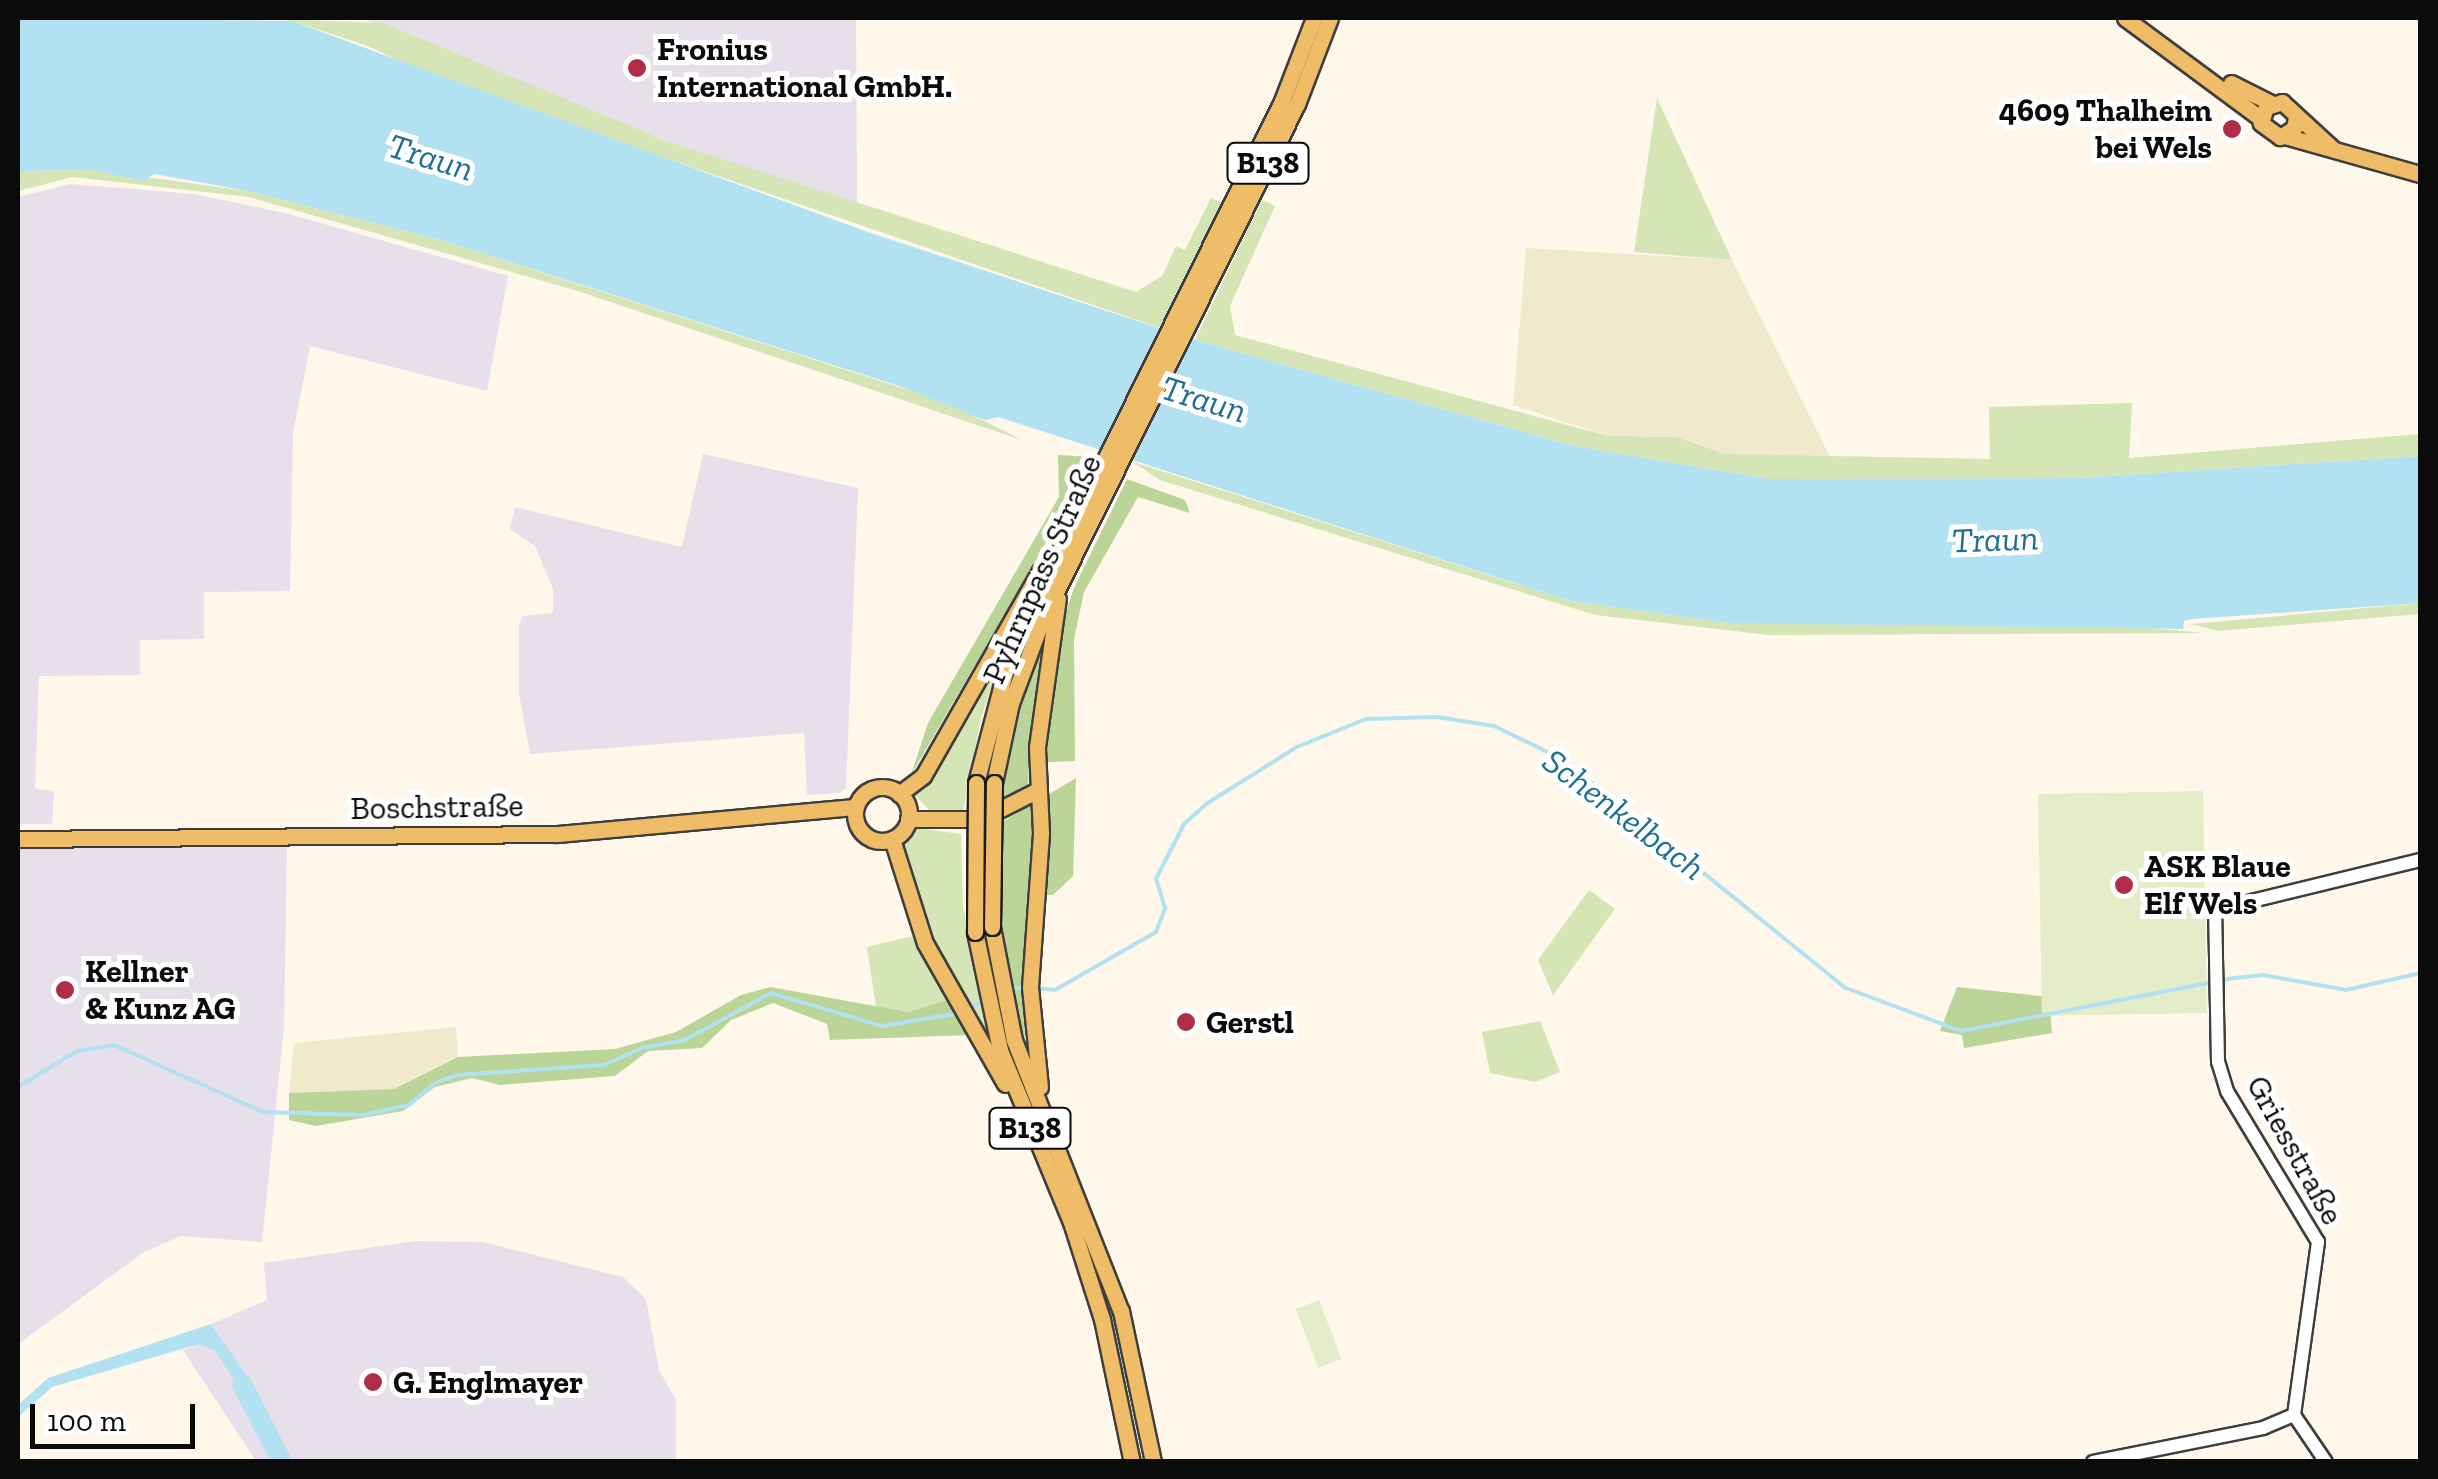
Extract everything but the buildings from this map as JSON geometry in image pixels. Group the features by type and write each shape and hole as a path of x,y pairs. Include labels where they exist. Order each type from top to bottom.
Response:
{"main road":[{"name":"Pyhrnpass Straße","path":"1154,1462 1121,1311 1014,1040 992,927 994,782 1011,702 1060,584 1108,487 1282,101 1314,18"},
{"name":"Pyhrnpass Straße","path":"1132,1462 1102,1318 1071,1222 1000,1050 975,932 976,783 1011,650 1094,478 1297,104 1330,18"},
{"path":"2125,18 2201,68 2271,103 2288,104 2296,117 2332,148"},
{"path":"2201,68 2260,118 2268,134 2420,174"},
{"path":"2260,118 2271,103"},
{"path":"2286,136 2296,117"},
{"path":"892,839 863,834 856,807 870,790 899,794 923,776 999,635 1079,509"},
{"path":"1045,1116 1030,987 1041,700 1060,584"},
{"path":"908,819 981,820 1038,790"},
{"path":"899,794 908,819"},
{"name":"Boschstraße","path":"18,838 557,834 856,807"},
{"path":"892,839 908,819"},
{"path":"892,839 925,944 1030,1127"}],"street":[{"name":"Griesstraße","path":"2294,1415 2318,1242 2228,1092 2218,1062 2215,910 2420,860"},
{"path":"2093,1462 2264,1428 2294,1415 2326,1462"}],"shaded area":[{"path":"361,18 856,18 857,205 666,141"},
{"path":"71,184 194,194 285,213 508,276 487,391 310,346 293,433 290,591 204,592 204,639 140,640 140,675 39,676 35,789 54,791 52,824 18,824 18,197"},
{"path":"1526,248 1732,260 1830,457 1725,454 1677,437 1608,436 1513,405"},
{"path":"703,454 858,488 846,788 840,793 807,795 804,733 530,754 519,693 519,626 522,616 553,613 553,589 535,546 510,529 515,507 682,547"},
{"path":"287,845 284,1027 262,1242 181,1236 144,1252 18,1344 18,849"},
{"path":"456,1027 458,1057 395,1089 289,1093 294,1043"},
{"name":"G. Englmayer","path":"416,1241 483,1242 623,1277 646,1299 659,1370 676,1400 676,1461 290,1461 250,1380 211,1324 267,1300 264,1263"},
{"path":"199,1344 214,1349 254,1408 276,1461 256,1461 183,1350"}],"green space":[{"path":"257,18 383,23 666,141 1136,292 1162,276 1176,246 1185,250 1211,198 1223,203 1160,328 444,82 368,46 292,21"},
{"path":"1657,98 1732,260 1634,252"},
{"path":"93,170 248,191 441,240 949,403 1022,440 578,291 249,197 73,177 18,191 18,171"},
{"path":"1262,200 1275,206 1230,306 1235,335 1608,436 1677,437 1725,454 1990,459 1989,407 2132,403 2129,458 2420,434 2420,456 2078,478 1769,479 1574,446 1195,340"},
{"path":"1058,455 1096,457 911,775 928,723 1059,497"},
{"path":"1133,462 1571,601 1729,623 2114,625 2204,633 1769,635 1595,615 1160,480"},
{"path":"1127,479 1185,500 1190,513 1138,497 1084,592 1074,639 1075,761 1029,763 1028,785 1001,799 1029,668 1045,633 1058,637 1074,588"},
{"path":"2420,603 2420,614 2218,631 2192,624"},
{"path":"1004,648 981,718 963,811 929,810 912,792"},
{"path":"1076,778 1073,876 1053,895 1030,895 1024,1050 1002,944 999,824"},
{"name":"ASK Blaue Elf Wels","path":"2203,791 2207,1013 2042,1016 2038,794"},
{"path":"918,828 961,834 963,907 991,1042 919,917 898,841"},
{"path":"1589,890 1615,909 1553,995 1538,960"},
{"path":"912,936 950,999 908,1012 876,1007 867,947"},
{"path":"770,987 908,1012 950,999 971,1035 830,1040 827,1024 773,1003 731,1020 702,1048 648,1051 615,1076 500,1085 472,1078 435,1087 403,1111 316,1126 289,1120 289,1093 394,1089 458,1057 615,1049 676,1032 741,995"},
{"path":"1957,987 2049,997 2052,1033 1964,1048 1962,1035 1940,1031"},
{"path":"1540,1021 1560,1072 1535,1082 1490,1073 1482,1032"},
{"path":"1319,1300 1342,1359 1318,1368 1296,1309"}],"water":[{"name":"Traun","path":"18,18 292,21 865,231 1195,340 1574,446 1769,479 2078,478 2420,456 2420,603 2192,619 2184,621 2183,629 1729,623 1571,601 998,417 985,420 899,386 441,240 248,191 154,174 143,181 93,170 18,171"},
{"path":"211,1324 250,1380 290,1461 276,1461 254,1408 214,1350 199,1344 52,1387 18,1417 18,1405 48,1378"}],"waterway":[{"name":"Schenkelbach","path":"1037,988 1055,990 1156,932 1165,908 1156,879 1184,824 1206,804 1297,747 1366,719 1437,717 1494,726 1564,760 1846,988 1961,1031 2234,978 2263,975 2346,990 2420,973"},
{"name":"Schenkelbach","path":"1008,989 1028,987"},
{"name":"Schenkelbach","path":"18,1087 77,1051 114,1045 263,1112 363,1115 409,1105 435,1083 457,1075 604,1065 642,1048 685,1040 771,993 882,1026 959,1013"},
{"name":"Schenkelbach","path":"967,1009 986,1000"},
{"path":"242,1384 282,1462"}],"place":[{"name":"Fronius International GmbH.","path":"637,68"},
{"name":"4609 Thalheim bei Wels","path":"2232,129"},
{"name":"ASK Blaue Elf Wels","path":"2124,885"},
{"name":"Kellner & Kunz AG","path":"65,990"},
{"name":"Gerstl","path":"1186,1022"},
{"name":"G. Englmayer","path":"373,1382"}]}
